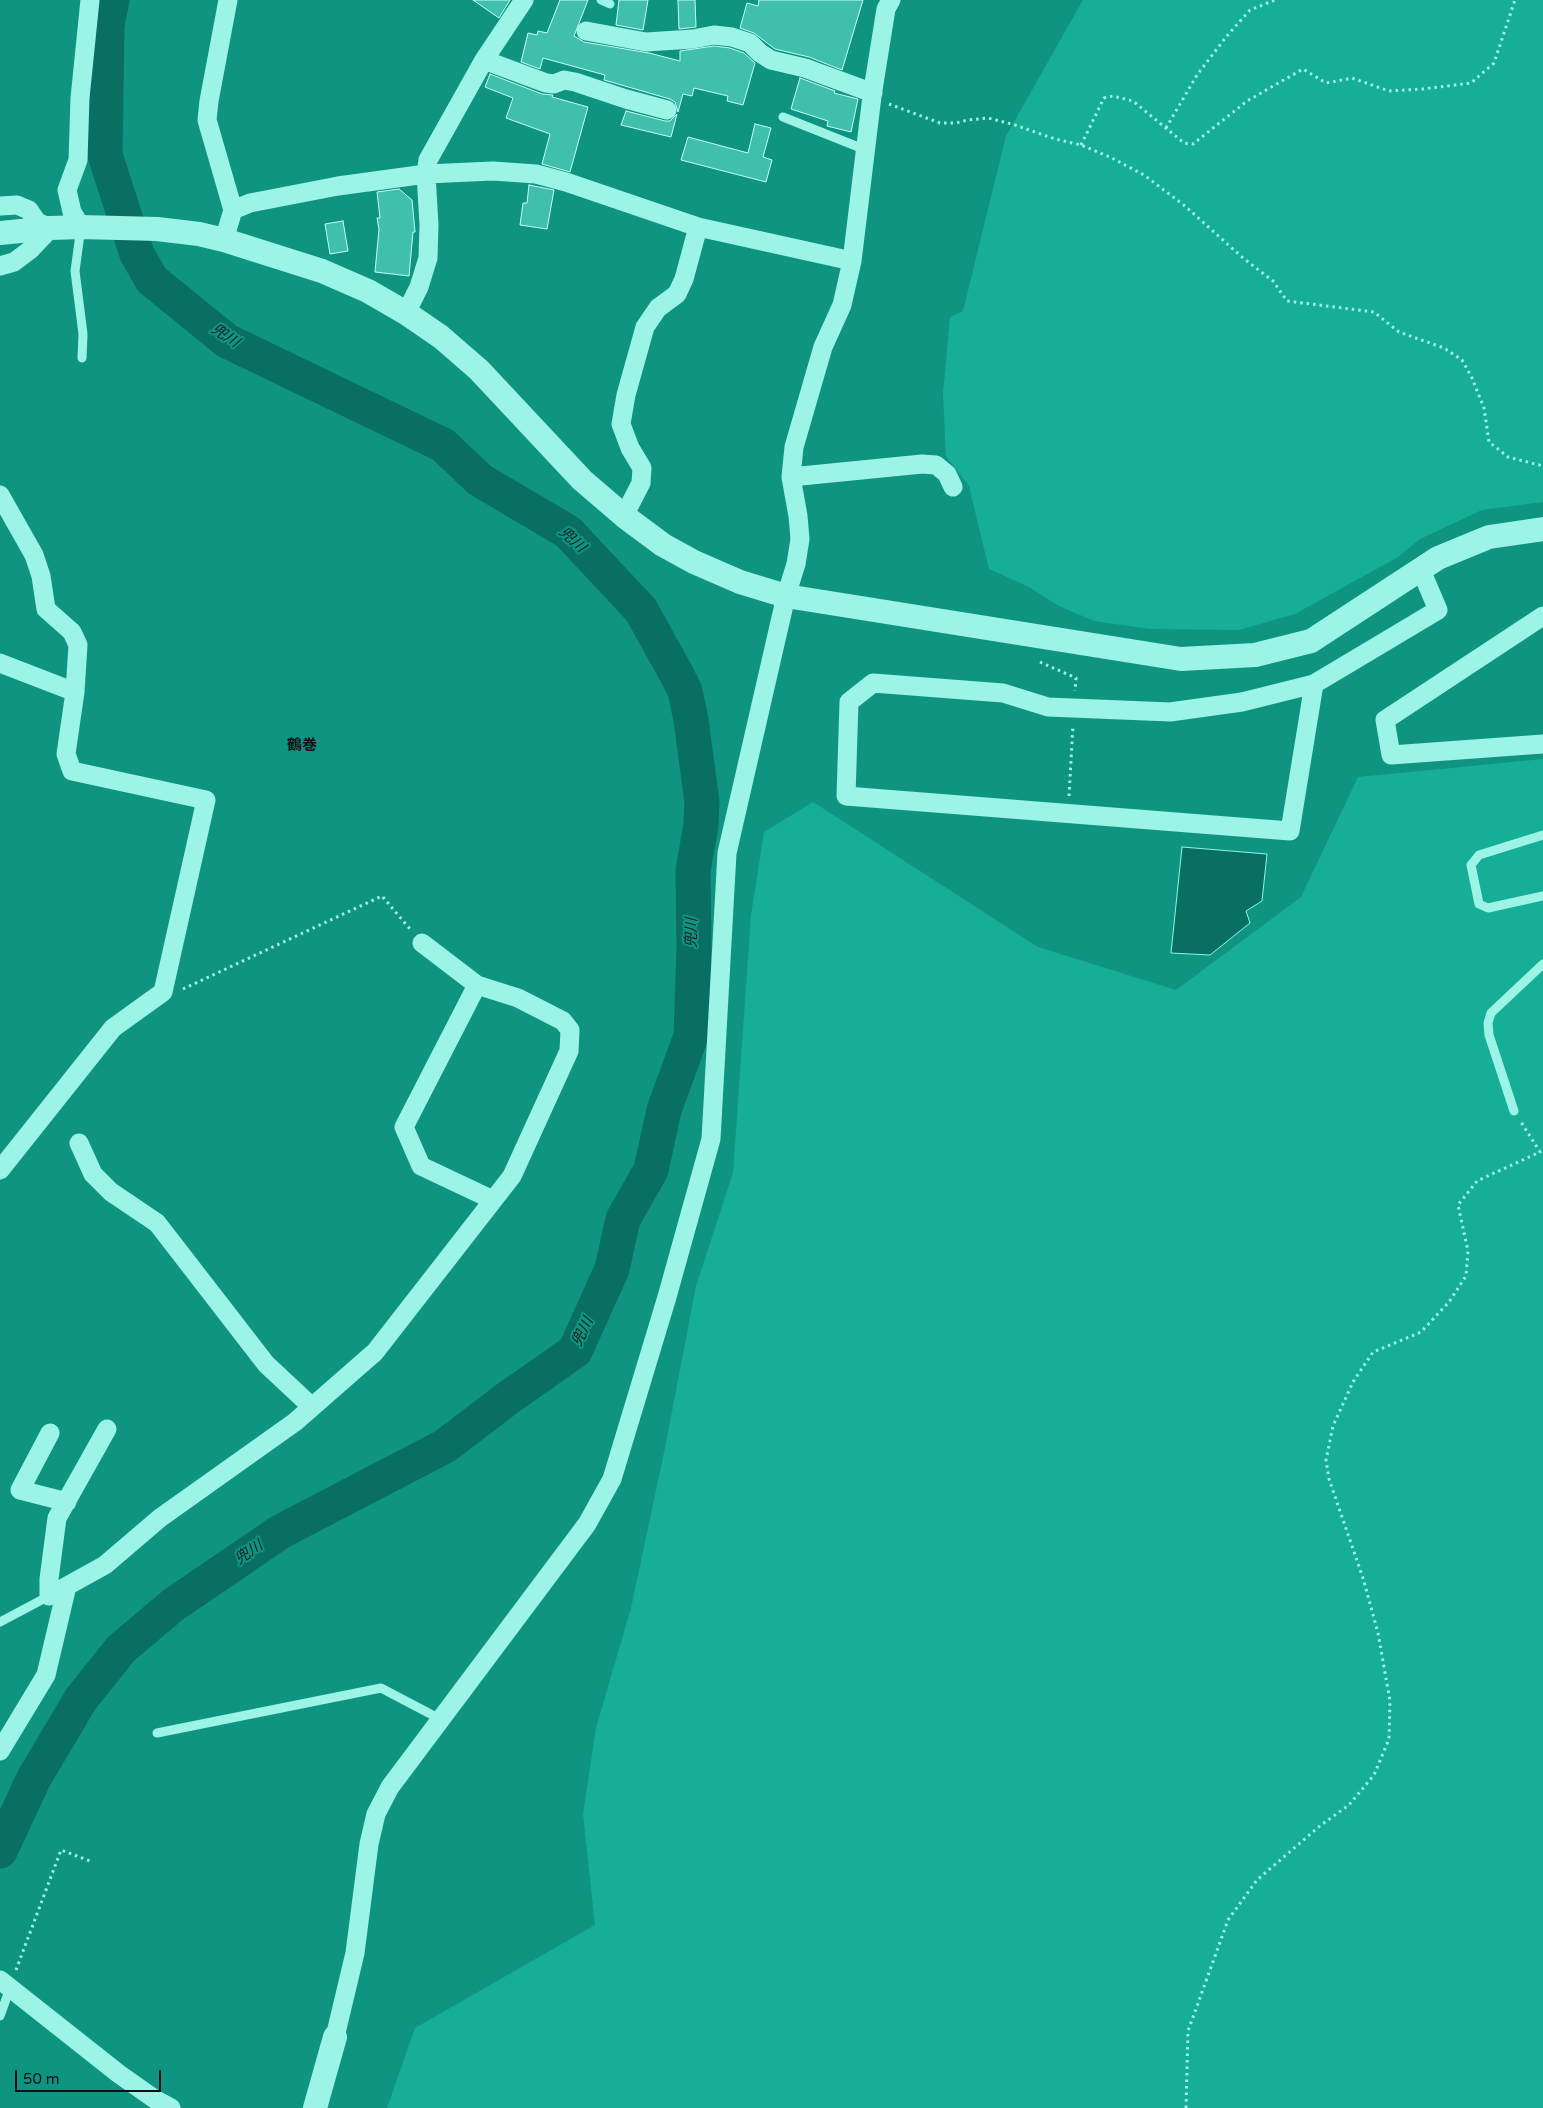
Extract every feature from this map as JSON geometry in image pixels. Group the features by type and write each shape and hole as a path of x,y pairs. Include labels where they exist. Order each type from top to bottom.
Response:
{"street":[{"path":"81,227 72,212 67,190 78,160 80,98 90,0"},
{"path":"221,239 233,210 207,120 228,0"},
{"path":"406,313 419,288 428,258 429,225 426,174 428,160 484,60 524,0"},
{"path":"315,2108 335,2037 354,1953 369,1844 376,1814 390,1787 587,1524 612,1479 628,1431 710,1139 727,853 786,596 796,564 800,539 791,477 794,447 823,347 842,305 852,261 873,95 886,9 891,0"},
{"path":"586,31 646,42 693,39 714,35 732,37 750,43 771,60 805,68 873,95"},
{"path":"484,60 546,84 554,84 564,80 575,82 667,110"},
{"path":"233,210 250,203 338,186 426,174 493,171 536,174 566,182 658,215 698,227 852,261"},
{"path":"0,206 17,205 29,210 37,222 51,228"},
{"path":"0,233 51,228 108,227 157,229 221,239 322,271 368,291 442,337 479,370 582,480 624,516 694,562 740,582 786,596 1181,659 1255,655 1311,640 1438,558 1489,537 1543,529"},
{"path":"624,516 641,483 642,468 630,448 622,424 626,395 645,326 658,308 677,294 684,279 698,227"},
{"path":"0,266 14,262 30,250 51,228"},
{"path":"791,477 922,464 936,465 946,474 954,488"},
{"path":"0,495 34,555 41,576 46,609 72,632 78,645 66,754 72,771 206,800 163,992 112,1028 0,1170"},
{"path":"1314,684 1290,831 846,796 849,702 873,683 1003,693 1048,707 1170,712 1242,702 1314,684 1438,610 1421,570"},
{"path":"1543,616 1385,720 1391,755 1543,744"},
{"path":"0,663 74,692"},
{"path":"107,1429 58,1518 49,1579 49,1596 105,1565 160,1518 295,1422 375,1352 512,1176 569,1051 570,1030 563,1020 518,998 477,984 422,943"},
{"path":"477,984 404,1127 421,1166 493,1200"},
{"path":"79,1143 93,1174 111,1192 158,1223 266,1364 312,1407"},
{"path":"50,1433 20,1490 67,1502"},
{"path":"0,1751 46,1675 67,1586"},
{"path":"5,1984 119,2074 156,2100 171,2108"}],"lane":[{"path":"601,0 610,4"},
{"path":"783,117 866,150"},
{"path":"81,227 75,271 83,334 82,358"},
{"path":"1543,835 1479,855 1471,865 1478,904 1488,908 1543,896"},
{"path":"1514,1111 1489,1035 1488,1023 1491,1013 1543,964"},
{"path":"0,1622 49,1596"},
{"path":"157,1733 381,1688 440,1719"},
{"path":"0,2016 5,1984"}],"path":[{"path":"1166,128 1197,75 1226,37 1250,10 1276,0"},
{"path":"1081,145 1104,98 1113,96 1133,101 1184,143 1193,144 1247,101 1303,69 1326,83 1352,78 1389,91 1423,90 1470,83 1494,63 1515,0"},
{"path":"873,95 940,123 956,123 988,118 1081,145 1110,157 1144,175 1273,281 1287,301 1374,312 1399,332 1444,348 1462,360 1472,378 1484,408 1488,442 1508,457 1543,466"},
{"path":"1040,662 1076,678 1068,814"},
{"path":"163,992 175,993 382,896 422,943"},
{"path":"1186,2108 1188,2031 1228,1920 1258,1880 1321,1825 1349,1805 1374,1775 1389,1739 1390,1700 1378,1633 1363,1578 1329,1479 1326,1460 1333,1426 1353,1382 1373,1352 1421,1332 1449,1302 1466,1276 1468,1251 1458,1205 1477,1180 1540,1152 1514,1111"},
{"path":"5,1984 61,1850 90,1861"}],"green space":[{"path":"1083,0 1543,0 1543,502 1482,510 1420,539 1398,557 1295,614 1239,630 1150,629 1094,621 1059,606 1029,587 989,569 969,486 946,456 943,394 950,317 963,311 1006,136"},
{"path":"1543,759 1543,2108 387,2108 415,2028 595,1925 583,1814 596,1728 631,1608 665,1448 696,1286 733,1173 751,915 764,832 813,802 1038,947 1176,990 1301,897 1358,777"}],"water":[{"path":"1182,847 1267,854 1262,901 1246,911 1250,923 1210,955 1171,953"}],"building":[{"path":"473,0 510,0 499,18"},
{"path":"560,0 588,0 574,36 584,42 649,53 680,61 680,51 714,46 730,48 744,53 755,63 743,105 727,101 728,96 694,88 692,96 683,94 678,112 675,102 670,99 604,80 605,75 543,58 540,69 521,62 528,33 537,35 538,31 547,33"},
{"path":"619,0 648,0 643,30 616,25"},
{"path":"678,0 695,0 696,27 679,29"},
{"path":"759,0 863,0 842,70 809,57 775,49 754,33 740,28 747,3 758,6"},
{"path":"490,74 542,94 553,95 552,97 588,107 570,172 542,164 550,134 506,118 513,98 485,87"},
{"path":"800,78 835,91 834,93 858,99 851,132 827,126 828,121 791,109"},
{"path":"626,111 665,121 670,121 677,114 671,137 621,125"},
{"path":"755,124 771,128 763,157 772,160 766,182 681,160 688,137 748,153"},
{"path":"529,185 554,190 547,229 520,225 523,203 527,203"},
{"path":"399,189 412,200 415,232 413,232 409,276 375,272 379,229 377,218 380,218 377,192"},
{"path":"343,221 348,251 330,254 325,224"}],"waterway":[{"name":"兜川","path":"0,1851 34,1778 81,1699 121,1649 173,1605 280,1532 445,1446 508,1398 575,1351 612,1269 623,1219 651,1170 664,1110 691,1036 694,949 693,870 701,825 702,802 691,720 685,691 641,610 568,532 480,480 443,445 227,341 152,280 137,254 105,155 107,25 112,0"}],"district":[{"name":"鶴巻","path":"302,746"}]}
